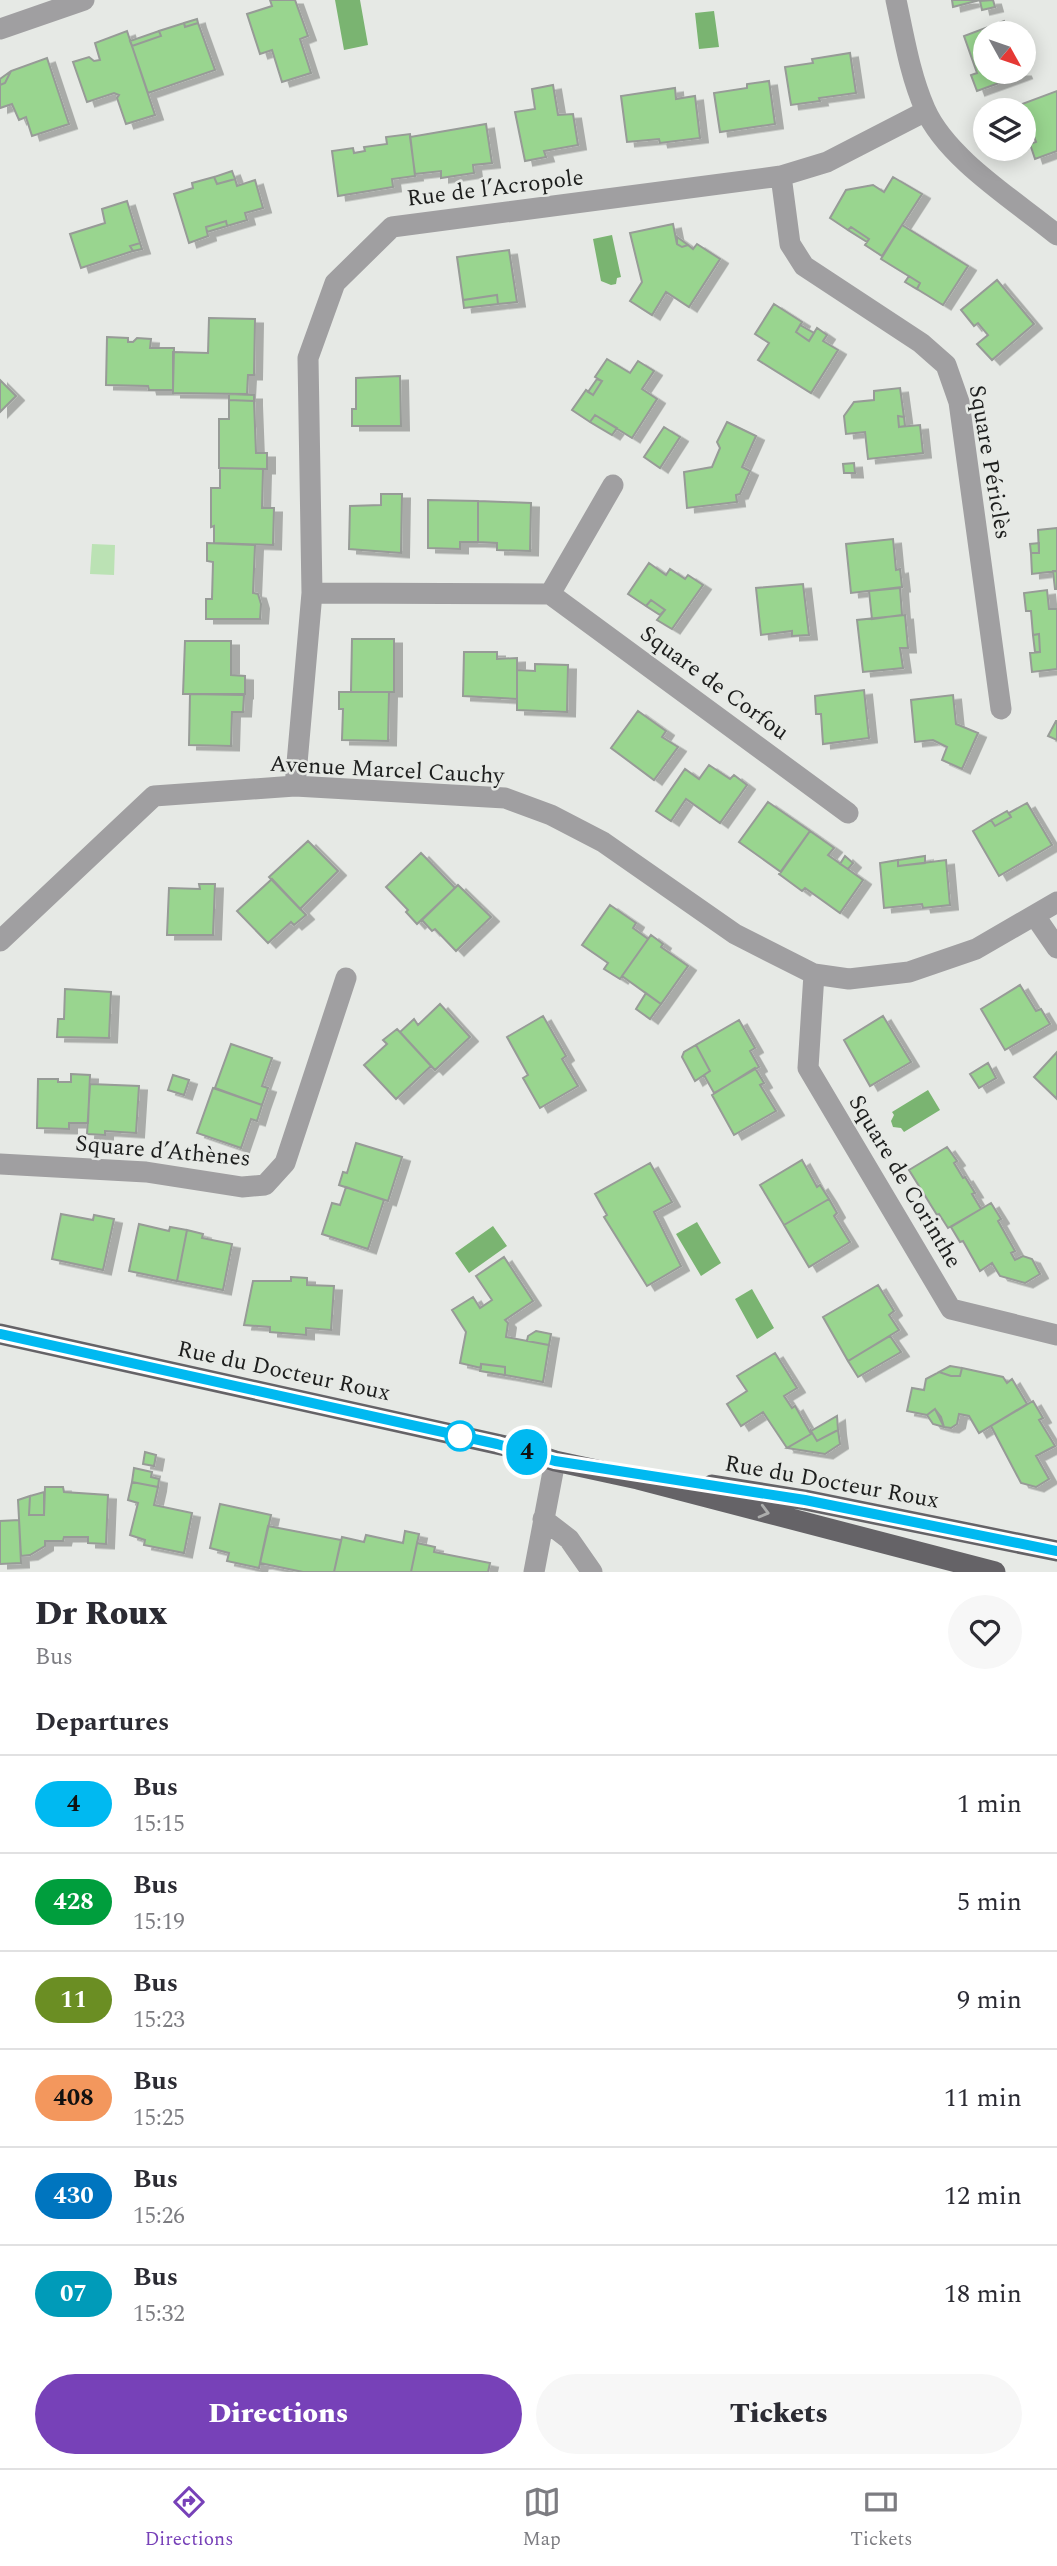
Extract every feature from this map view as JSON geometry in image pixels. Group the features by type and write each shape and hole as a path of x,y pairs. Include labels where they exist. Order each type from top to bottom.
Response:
{"main road":[{"name":"Rue du Docteur Roux","path":"0,1334 497,1444 995,1572"},
{"name":"Rue du Docteur Roux","path":"555,1461 805,1500 1057,1551"}],"street":[{"path":"0,29 84,0"},
{"path":"896,0 912,73 926,111 941,135 978,173 1057,235"},
{"name":"Rue de l’Acropole","path":"295,786 312,593 308,358 335,283 392,227 781,176 827,162 926,111"},
{"name":"Square Périclès","path":"781,176 790,244 804,266 892,321 946,365 959,402 1001,709"},
{"path":"312,593 550,594 613,485"},
{"name":"Square de Corfou","path":"550,594 848,813"},
{"name":"Avenue Marcel Cauchy","path":"0,941 154,796 295,786 505,798 551,815 603,842 735,934 814,974 849,979 909,972 976,949 1057,902"},
{"path":"1035,916 1057,948"},
{"name":"Square de Corinthe","path":"814,974 808,1068 951,1309 1057,1335"},
{"name":"Square d’Athènes","path":"0,1164 146,1172 242,1187 265,1185 285,1163 346,978"},
{"path":"534,1572 555,1461"},
{"path":"542,1519 569,1539 592,1572"}],"shaded area":[{"path":"335,0 360,0 368,45 344,50"},
{"path":"714,11 719,47 699,49 695,13"},
{"path":"612,235 621,277 617,278 616,284 611,285 601,281 593,239"},
{"path":"92,544 115,545 114,575 90,574"},
{"path":"928,1090 940,1110 904,1132 901,1128 893,1127 892,1112"},
{"path":"697,1222 721,1263 701,1276 676,1234"},
{"path":"493,1226 507,1246 469,1273 455,1253"},
{"path":"752,1289 774,1328 757,1339 735,1299"}],"building":[{"path":"270,0 295,0 308,36 300,39 311,73 282,82 272,50 260,54 247,14 272,6"},
{"path":"952,0 980,0 953,7"},
{"path":"993,0 995,7 982,10 980,1"},
{"path":"197,19 198,23 185,27 184,23"},
{"path":"184,23 185,27 198,23 215,70 148,93 132,46 161,36 159,31"},
{"path":"127,31 155,115 126,124 117,98 119,95 114,93 87,102 73,62 89,57 94,61 100,60 95,43"},
{"path":"159,31 161,36 132,46 130,41"},
{"path":"973,33 973,62 964,36"},
{"path":"850,53 856,93 791,105 785,67 813,63 812,59"},
{"path":"47,58 69,124 32,136 26,117 19,120 12,104 0,108 0,85 5,83 11,71"},
{"path":"11,71 5,83 0,85 0,79"},
{"path":"769,81 775,124 720,132 714,93 747,88 747,84"},
{"path":"974,84 996,84 977,91"},
{"path":"553,85 558,115 573,114 578,145 544,151 546,157 525,161 515,112 535,109 532,89"},
{"path":"675,88 676,99 695,96 700,138 660,143 659,139 627,142 621,96"},
{"path":"1057,91 1057,151 1036,159 1036,142 1036,99"},
{"path":"486,124 492,163 473,165 474,173 441,178 441,171 415,174 410,137"},
{"path":"410,134 415,176 392,179 393,187 338,196 332,151 353,148 354,153 365,151 364,147 387,144 386,137"},
{"path":"232,171 235,179 217,184 214,177"},
{"path":"214,177 217,184 235,179 237,186 255,180 263,208 245,213 247,220 227,226 226,221 206,227 208,236 189,243 174,194 193,188 192,183"},
{"path":"893,177 922,194 882,256 865,245 869,239 830,218 846,190 873,185 884,192"},
{"path":"127,201 140,243 130,246 133,251 81,268 70,234 105,223 102,209"},
{"path":"226,221 227,226 207,232 206,227"},
{"path":"673,224 677,244 682,247 688,245 693,249 697,244 720,259 689,307 666,292 652,315 630,301 642,282 630,233"},
{"path":"902,225 968,266 943,305 917,289 920,283 881,259"},
{"path":"851,227 869,239 867,242 848,230"},
{"path":"677,237 688,245 682,247 677,244"},
{"path":"140,243 142,249 133,251 130,246"},
{"path":"509,250 517,302 498,304 497,295 463,300 457,257"},
{"path":"909,276 920,283 917,289 905,282"},
{"path":"997,280 1034,324 992,360 977,344 988,335 978,323 974,326 961,310"},
{"path":"497,295 498,304 464,308 463,300"},
{"path":"774,304 802,322 796,332 809,341 817,328 827,335 823,341 838,350 811,393 758,360 769,343 755,334"},
{"path":"209,318 255,319 254,375 248,375 247,394 173,393 173,352 208,353"},
{"path":"800,325 814,333 809,341 796,332"},
{"path":"107,337 128,338 128,342 137,338 151,339 150,348 174,348 173,390 149,390 148,386 106,385"},
{"path":"607,359 630,373 638,361 654,371 642,389 657,399 632,438 595,415 590,422 572,410 586,390 593,395 602,381 595,377"},
{"path":"400,376 401,426 352,426 352,409 356,409 356,378"},
{"path":"597,379 602,381 593,395 588,392"},
{"path":"0,380 16,396 0,412"},
{"path":"900,388 904,417 898,416 899,427 920,425 923,453 868,459 865,432 846,434 844,416 854,402 874,400 874,391"},
{"path":"229,394 254,395 254,401 229,400"},
{"path":"229,400 254,401 256,453 267,453 267,469 219,468 219,419 229,419"},
{"path":"595,415 617,428 612,435 590,422"},
{"path":"898,416 904,417 905,426 899,427"},
{"path":"727,422 756,436 742,467 750,471 740,494 736,495 737,502 687,508 684,472 712,467 720,448 717,442"},
{"path":"664,427 680,437 660,468 644,457"},
{"path":"854,463 855,473 844,473 843,464"},
{"path":"220,468 263,469 262,508 274,508 273,545 214,543 214,526 211,527 211,488 220,488"},
{"path":"381,494 402,494 401,553 349,549 350,506 381,505"},
{"path":"428,500 478,501 478,542 460,542 460,549 428,548"},
{"path":"478,501 531,503 530,551 497,550 497,543 478,542"},
{"path":"1057,528 1057,571 1032,574 1031,553 1039,553 1038,530"},
{"path":"893,539 896,570 900,569 902,587 851,593 846,544"},
{"path":"207,543 255,545 253,593 258,594 261,604 260,619 206,619 206,599 212,599 213,562 207,561"},
{"path":"1039,543 1039,553 1031,553 1030,544"},
{"path":"649,563 666,575 670,569 685,579 688,575 703,585 672,629 657,620 665,610 651,600 646,606 628,594"},
{"path":"1053,571 1057,571 1057,589 1055,589"},
{"path":"803,584 809,635 792,636 792,631 761,635 756,588"},
{"path":"900,588 902,615 872,619 869,591"},
{"path":"1047,590 1049,609 1057,609 1057,669 1032,672 1030,653 1040,652 1039,634 1033,635 1031,611 1026,611 1024,593"},
{"path":"651,600 665,610 660,615 646,606"},
{"path":"905,615 908,648 900,648 903,668 863,672 857,620"},
{"path":"1039,634 1040,652 1035,652 1033,635"},
{"path":"352,639 394,639 394,692 351,692"},
{"path":"185,641 231,641 231,675 245,676 245,694 183,694"},
{"path":"464,652 497,652 497,659 517,658 517,699 463,696"},
{"path":"535,664 568,665 567,712 517,710 517,670 535,671"},
{"path":"864,690 869,738 823,744 821,714 816,714 815,696"},
{"path":"339,692 389,692 388,741 342,740 343,709 339,709"},
{"path":"190,694 244,695 243,712 232,712 231,746 189,745"},
{"path":"953,695 956,724 978,733 962,769 942,760 947,747 933,740 915,742 911,700"},
{"path":"638,711 666,731 662,737 678,747 654,780 611,748"},
{"path":"1057,721 1057,740 1048,736"},
{"path":"709,765 730,779 734,775 747,785 720,823 686,799 671,821 656,811 685,769 699,779"},
{"path":"768,802 810,831 781,872 739,842"},
{"path":"1027,803 1052,845 999,876 973,831 991,820 995,826 1011,817 1009,813"},
{"path":"1007,811 1011,817 995,826 991,820"},
{"path":"810,831 834,848 828,855 863,880 840,913 805,888 802,891 779,874"},
{"path":"308,841 338,871 300,909 269,877"},
{"path":"421,853 455,888 417,924 386,887"},
{"path":"845,856 853,863 848,869 840,864"},
{"path":"925,856 925,863 898,866 898,860"},
{"path":"898,860 898,866 946,860 950,905 923,908 922,904 884,908 880,863"},
{"path":"272,879 306,915 294,925 291,922 268,943 237,911"},
{"path":"199,884 215,884 213,935 167,935 169,888 200,889"},
{"path":"458,885 491,917 456,951 435,929 432,931 422,920"},
{"path":"610,905 636,923 633,928 648,939 620,979 604,969 608,963 582,945"},
{"path":"651,935 663,944 661,947 688,966 661,1004 622,976"},
{"path":"1020,985 1036,1011 1041,1009 1050,1024 1005,1050 981,1009"},
{"path":"65,989 111,992 109,1038 57,1037 58,1019 64,1019"},
{"path":"646,993 661,1004 650,1019 636,1009"},
{"path":"440,1004 470,1037 435,1070 400,1032 414,1019 418,1025"},
{"path":"543,1016 566,1056 562,1059 578,1086 540,1108 523,1078 528,1075 507,1037"},
{"path":"883,1016 911,1062 870,1086 844,1040"},
{"path":"739,1020 755,1048 750,1051 759,1067 714,1093 704,1075 710,1071 696,1045"},
{"path":"397,1029 431,1066 396,1099 364,1065 387,1044 383,1040"},
{"path":"231,1044 272,1058 262,1086 268,1088 262,1105 215,1088"},
{"path":"696,1045 710,1071 695,1081 682,1057 684,1052"},
{"path":"1057,1052 1057,1099 1034,1077"},
{"path":"988,1063 996,1078 979,1088 970,1074"},
{"path":"755,1068 764,1083 760,1085 776,1111 734,1135 712,1095"},
{"path":"71,1074 90,1075 88,1123 69,1123 69,1129 37,1128 38,1079 71,1082"},
{"path":"173,1075 189,1080 184,1095 168,1090"},
{"path":"90,1084 139,1086 136,1133 105,1131 105,1135 87,1134"},
{"path":"213,1088 262,1105 257,1121 251,1119 241,1148 197,1133"},
{"path":"356,1143 402,1157 388,1201 339,1185 343,1172 347,1173"},
{"path":"947,1147 957,1161 954,1163 963,1178 965,1177 975,1193 972,1194 981,1209 948,1228 909,1170"},
{"path":"802,1160 817,1187 820,1185 829,1199 784,1225 760,1185"},
{"path":"650,1163 672,1202 654,1212 681,1266 647,1286 604,1217 607,1215 595,1194"},
{"path":"346,1187 384,1200 368,1249 322,1234 332,1203 340,1205"},
{"path":"829,1199 837,1213 834,1216 850,1242 809,1267 784,1225"},
{"path":"991,1203 1015,1251 1011,1253 1015,1260 1023,1256 1032,1259 1040,1274 1025,1283 1000,1276 992,1263 980,1271 963,1241 960,1242 951,1227"},
{"path":"61,1214 93,1220 94,1215 114,1219 103,1270 52,1259"},
{"path":"139,1224 169,1231 170,1227 187,1230 177,1281 129,1271"},
{"path":"187,1230 203,1234 202,1238 232,1244 223,1290 177,1281"},
{"path":"504,1257 533,1301 505,1320 508,1323 506,1337 549,1345 543,1382 505,1375 505,1367 481,1364 481,1368 460,1363 466,1332 452,1310 473,1297 480,1308 492,1300 476,1276"},
{"path":"291,1277 307,1278 307,1285 334,1286 331,1330 306,1328 306,1335 270,1332 270,1327 244,1325 253,1281 291,1281"},
{"path":"878,1285 894,1311 889,1315 899,1330 848,1361 823,1317"},
{"path":"536,1331 551,1334 549,1345 527,1341 528,1336"},
{"path":"890,1336 901,1352 858,1377 848,1361"},
{"path":"775,1353 797,1388 784,1396 792,1408 795,1406 811,1434 787,1448 763,1412 741,1426 727,1404 747,1391 737,1376"},
{"path":"481,1364 505,1367 505,1375 480,1371"},
{"path":"950,1366 962,1368 960,1376 939,1372"},
{"path":"962,1368 1003,1377 1007,1383 1012,1379 1027,1404 979,1433 969,1416 959,1414 957,1424 951,1428 944,1427 935,1409 927,1415 907,1411 912,1388 924,1390 926,1379 939,1372 960,1376"},
{"path":"1033,1401 1043,1418 1039,1420 1055,1446 1036,1456 1049,1479 1036,1487 1021,1483 991,1426"},
{"path":"935,1409 944,1427 933,1424 927,1415"},
{"path":"837,1416 838,1430 817,1441 811,1431"},
{"path":"838,1430 840,1444 825,1454 787,1448 811,1434 811,1431 817,1441"},
{"path":"145,1452 156,1455 154,1466 143,1464"},
{"path":"134,1468 152,1472 151,1477 159,1479 158,1487 132,1482"},
{"path":"132,1482 158,1487 154,1505 192,1513 184,1553 144,1545 145,1540 130,1535 138,1503 128,1500"},
{"path":"45,1487 63,1487 64,1492 108,1495 106,1544 88,1543 88,1537 64,1537 63,1541 45,1541 45,1546 30,1555 21,1556 18,1500 30,1496 29,1515 44,1515"},
{"path":"44,1492 44,1515 29,1515 30,1496"},
{"path":"220,1504 271,1515 259,1568 227,1561 229,1553 210,1548"},
{"path":"19,1520 21,1563 0,1564 0,1521"},
{"path":"268,1526 341,1540 334,1572 303,1572 260,1563"},
{"path":"405,1531 419,1534 411,1572 334,1572 342,1537 364,1542 366,1535 403,1543"},
{"path":"417,1543 435,1547 434,1552 490,1563 488,1572 411,1572"}],"bus line":[{"name":"4","path":"0,1334 497,1444 555,1461 805,1500 1057,1551"}]}
